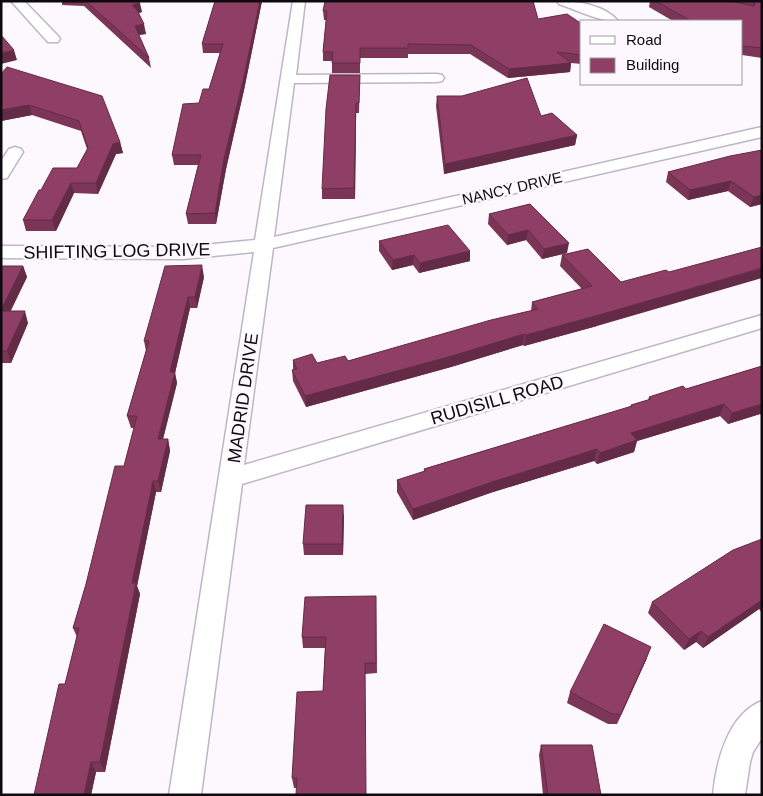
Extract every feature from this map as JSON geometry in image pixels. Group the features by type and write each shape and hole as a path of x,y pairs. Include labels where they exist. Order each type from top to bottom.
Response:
{"street":[{"name":"MADRID DRIVE","path":"185,795 299,1"},
{"path":"563,1 594,11 610,20"},
{"path":"18,2 54,40"},
{"path":"288,79 437,78"},
{"name":"NANCY DRIVE","path":"263,245 762,132"},
{"path":"1,174 15,152"},
{"name":"SHIFTING LOG DRIVE","path":"1,252 183,253 263,245"},
{"name":"RUDISILL ROAD","path":"232,478 762,321"},
{"path":"729,795 730,780 738,748 750,726 762,715"}],"building":[{"path":"86,1 138,1 140,3 132,5 137,10 144,24 135,26 149,58"},
{"path":"215,1 260,1 224,159 215,213 186,214 201,155 172,155 183,104 199,103 203,89 209,89 223,44 202,44"},
{"path":"325,1 533,1 538,19 567,14 580,23 580,55 557,52 571,63 509,69 471,45 408,44 408,48 360,48 360,63 332,63 333,52 323,52 327,11 323,11"},
{"path":"656,1 731,1 754,6 755,3 751,1 762,1 762,48 743,46 743,20 689,20"},
{"path":"1,35 14,50 1,53"},
{"path":"7,67 102,96 120,142 113,144 96,183 71,183 52,220 23,220 53,168 77,168 88,148 79,121 29,105 1,110 1,74"},
{"path":"330,75 360,75 359,103 356,103 354,188 322,189 326,109"},
{"path":"527,78 541,116 552,113 577,135 445,164 437,96 462,96"},
{"path":"762,150 762,195 754,197 731,181 690,190 668,172 730,156"},
{"path":"530,204 569,243 544,249 528,230 508,235 489,214"},
{"path":"448,225 470,251 420,263 414,255 393,260 379,241"},
{"path":"762,247 762,268 305,396 292,370 297,369 293,360 312,354 317,363 345,356 348,361 491,320 538,309 532,302 592,286 562,255 588,249 621,282 666,270 669,272"},
{"path":"202,265 195,297 188,297 170,372 175,372 158,439 168,439 158,481 153,481 132,583 136,583 100,762 91,762 84,795 34,795 59,684 65,684 79,628 73,628 86,584 115,466 124,466 137,416 127,416 149,341 144,341 165,266"},
{"path":"1,266 23,266 1,310"},
{"path":"1,311 25,311 7,351 1,351"},
{"path":"762,366 762,404 732,413 724,404 631,433 637,440 600,453 597,449 413,509 397,480 425,471 424,469 632,406 651,399 649,397 683,386 686,389"},
{"path":"306,505 343,505 342,544 303,544"},
{"path":"762,539 762,600 708,637 701,631 689,639 652,602 733,550"},
{"path":"376,596 376,663 365,663 366,795 296,795 297,778 292,778 297,692 323,691 326,637 302,637 305,597"},
{"path":"604,624 651,647 621,714 612,714 570,692"},
{"path":"541,745 592,745 601,795 548,795"}]}
